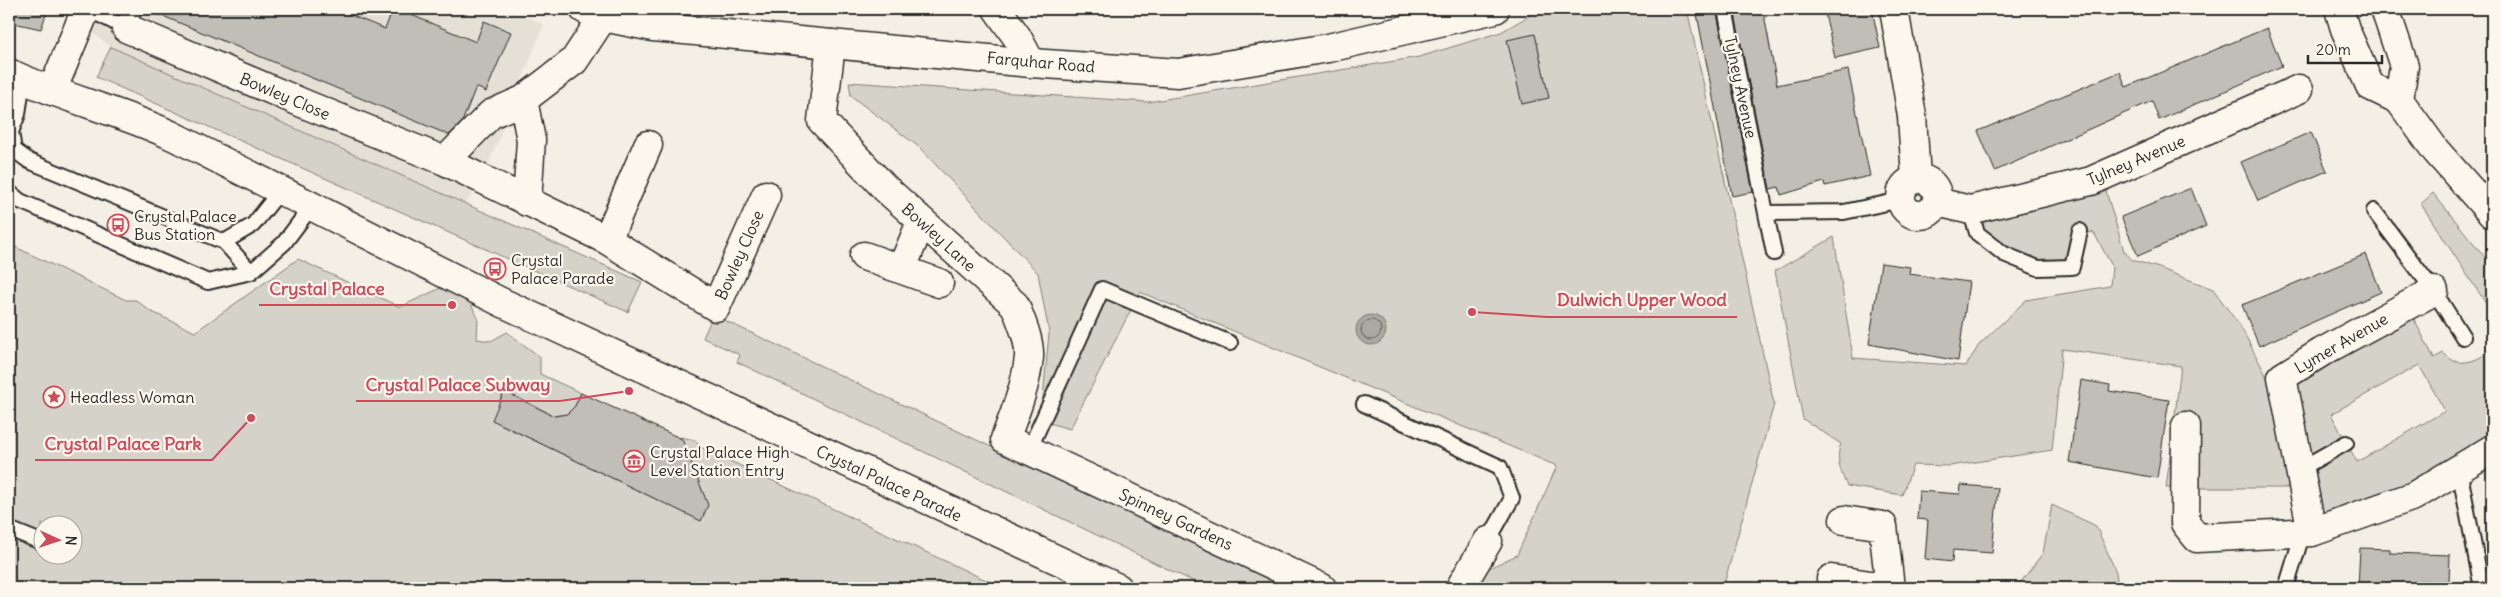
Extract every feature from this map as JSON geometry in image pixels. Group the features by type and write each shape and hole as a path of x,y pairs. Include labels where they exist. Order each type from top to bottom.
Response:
{"street":[{"path":"52,91 87,9"},
{"path":"998,9 1018,37 1031,63"},
{"name":"Farquhar Road","path":"594,13 653,27 1031,63 1184,72 1328,48 1495,9"},
{"path":"1894,9 1912,116 1916,178"},
{"path":"2340,9 2345,29 2370,86 2399,100 2436,151 2492,214"},
{"path":"2385,9 2404,66 2399,100"},
{"path":"445,161 491,114 523,100 574,62 594,13"},
{"name":"Bowley Close","path":"130,18 306,105 445,161 607,240 716,307 766,195"},
{"name":"Bowley Lane","path":"831,44 822,121 885,188 1015,305 1024,329 1029,356 1019,405 1005,439"},
{"name":"Crystal Palace Parade","path":"16,76 52,91 136,119 501,302 650,373 1118,588"},
{"name":"Tylney Avenue","path":"1937,202 1970,210 2091,181 2299,89"},
{"path":"523,100 531,140 527,202"},
{"path":"607,240 648,145"},
{"path":"1916,178 1930,182 1938,194 1937,202 1929,212 1915,215 1909,212 1901,200 1904,186 1916,178"},
{"path":"902,268 922,222"},
{"path":"864,256 902,268 939,283"},
{"name":"Lymer Avenue","path":"2308,532 2300,469 2282,377 2434,291"},
{"path":"2186,426 2185,523 2198,538 2308,532 2414,496 2492,449"},
{"name":"Spinney Gardens","path":"1005,439 1322,588"},
{"path":"1831,579 1891,588 1886,568 1883,526 1844,520"},
{"path":"1460,588 1488,541"}],"lane":[{"name":"Bowley Close","path":"87,9 130,18"},
{"name":"Tylney Avenue","path":"1726,9 1774,253"},
{"path":"16,76 18,114 11,132 14,150 29,161 224,242 250,272"},
{"path":"224,242 253,225 280,191"},
{"path":"9,192 20,201 208,282 250,272 284,243 312,207"},
{"path":"1767,214 1844,212 1901,200"},
{"path":"1970,210 1977,233 2004,254 2038,268 2072,267 2080,231"},
{"path":"2374,211 2434,291 2463,337"},
{"path":"1029,450 1102,288 1230,343"},
{"path":"1364,404 1500,467 1512,498 1488,541"},
{"path":"2300,469 2346,443"},
{"path":"2459,469 2482,588"},
{"path":"9,529 32,538"},
{"path":"2286,588 2308,532"}],"shaded area":[{"path":"62,9 505,9 544,24 487,168 466,204 111,47"},
{"path":"1541,9 1687,9 1774,404 1723,588 1476,588 1487,569 1517,555 1557,466 1140,292 1070,429 1049,423 1043,398 1049,333 1038,273 919,147 851,96 849,82 1148,102 1419,57 1501,32"},
{"path":"111,47 642,282 628,312 96,77"},
{"path":"2105,188 2124,251 2132,260 2159,268 2213,289 2242,329 2269,381 2293,488 2166,488 2181,366 2062,349 2052,450 1950,466 1913,465 1902,495 1847,486 1839,460 1841,444 1803,419 1775,271 1834,237 1853,358 1966,366 1979,345 2026,300 2110,286 2112,266 2094,233 2081,231 2072,267 2038,268 1977,233 1970,210"},
{"path":"2433,193 2492,266 2492,313 2421,204"},
{"path":"9,244 126,300 136,300 150,311 195,332 298,259 400,307 443,287 466,295 478,318 477,339 491,341 507,332 540,357 540,374 581,393 575,406 567,414 554,416 539,408 530,420 502,425 660,501 674,497 672,448 680,437 695,440 700,447 1003,588 9,588"},
{"path":"2407,306 2434,358 2443,353 2455,361 2472,361 2486,353 2492,346 2492,449 2312,532 2282,377","holes":["2419,365 2445,411 2357,462 2331,414"]},
{"path":"713,315 1288,588 1207,588 737,362 740,355 703,338"},
{"path":"2052,505 2096,526 2116,572 2118,588 2003,588 2021,582 2043,553"}],"water":[{"path":"1371,315 1382,319 1386,330 1382,341 1371,345 1360,341 1356,330 1360,319"}],"building":[{"path":"9,9 48,9 41,29 9,22"},
{"path":"146,9 350,9 348,14 385,29 393,9 397,9 476,42 484,21 511,32 486,92 476,87 462,122 449,135"},
{"path":"1696,9 1716,9 1753,192 1732,196"},
{"path":"1734,9 1763,9 1777,85 1848,70 1870,176 1825,186 1824,182 1781,195 1779,187 1770,189"},
{"path":"1824,9 1872,9 1880,48 1835,58"},
{"path":"2267,28 2282,66 2159,120 2152,101 1995,171 1978,131 2120,72 2126,87"},
{"path":"1535,34 1549,98 1522,104 1507,40"},
{"path":"2311,132 2327,171 2258,201 2241,162"},
{"path":"2191,188 2206,226 2138,256 2121,217"},
{"path":"2366,254 2381,292 2259,346 2242,305"},
{"path":"1881,263 1910,267 1909,274 1969,282 1958,361 1869,344"},
{"path":"2081,380 2110,385 2109,391 2169,400 2157,478 2069,462"},
{"name":"Crystal Palace High Level Station Entry","path":"504,391 554,416 567,414 575,406 581,393 682,439 708,505 701,521 492,420"},
{"path":"1961,485 1998,488 1992,553 1953,550 1952,562 1925,559 1928,520 1917,519 1919,491 1960,494"},
{"path":"2360,548 2390,549 2390,553 2450,555 2449,582 2419,581 2419,588 2358,588"}],"place":[{"name":"Crystal Palace Bus Station","path":"118,225"},
{"name":"Crystal Palace Parade","path":"495,269"},
{"name":"Crystal Palace","path":"452,305"},
{"name":"Dulwich Upper Wood","path":"1472,312"},
{"name":"Crystal Palace Subway","path":"629,391"},
{"name":"Headless Woman","path":"54,397"},
{"name":"Crystal Palace Park","path":"251,418"},
{"name":"Crystal Palace High Level Station Entry","path":"634,461"}]}
